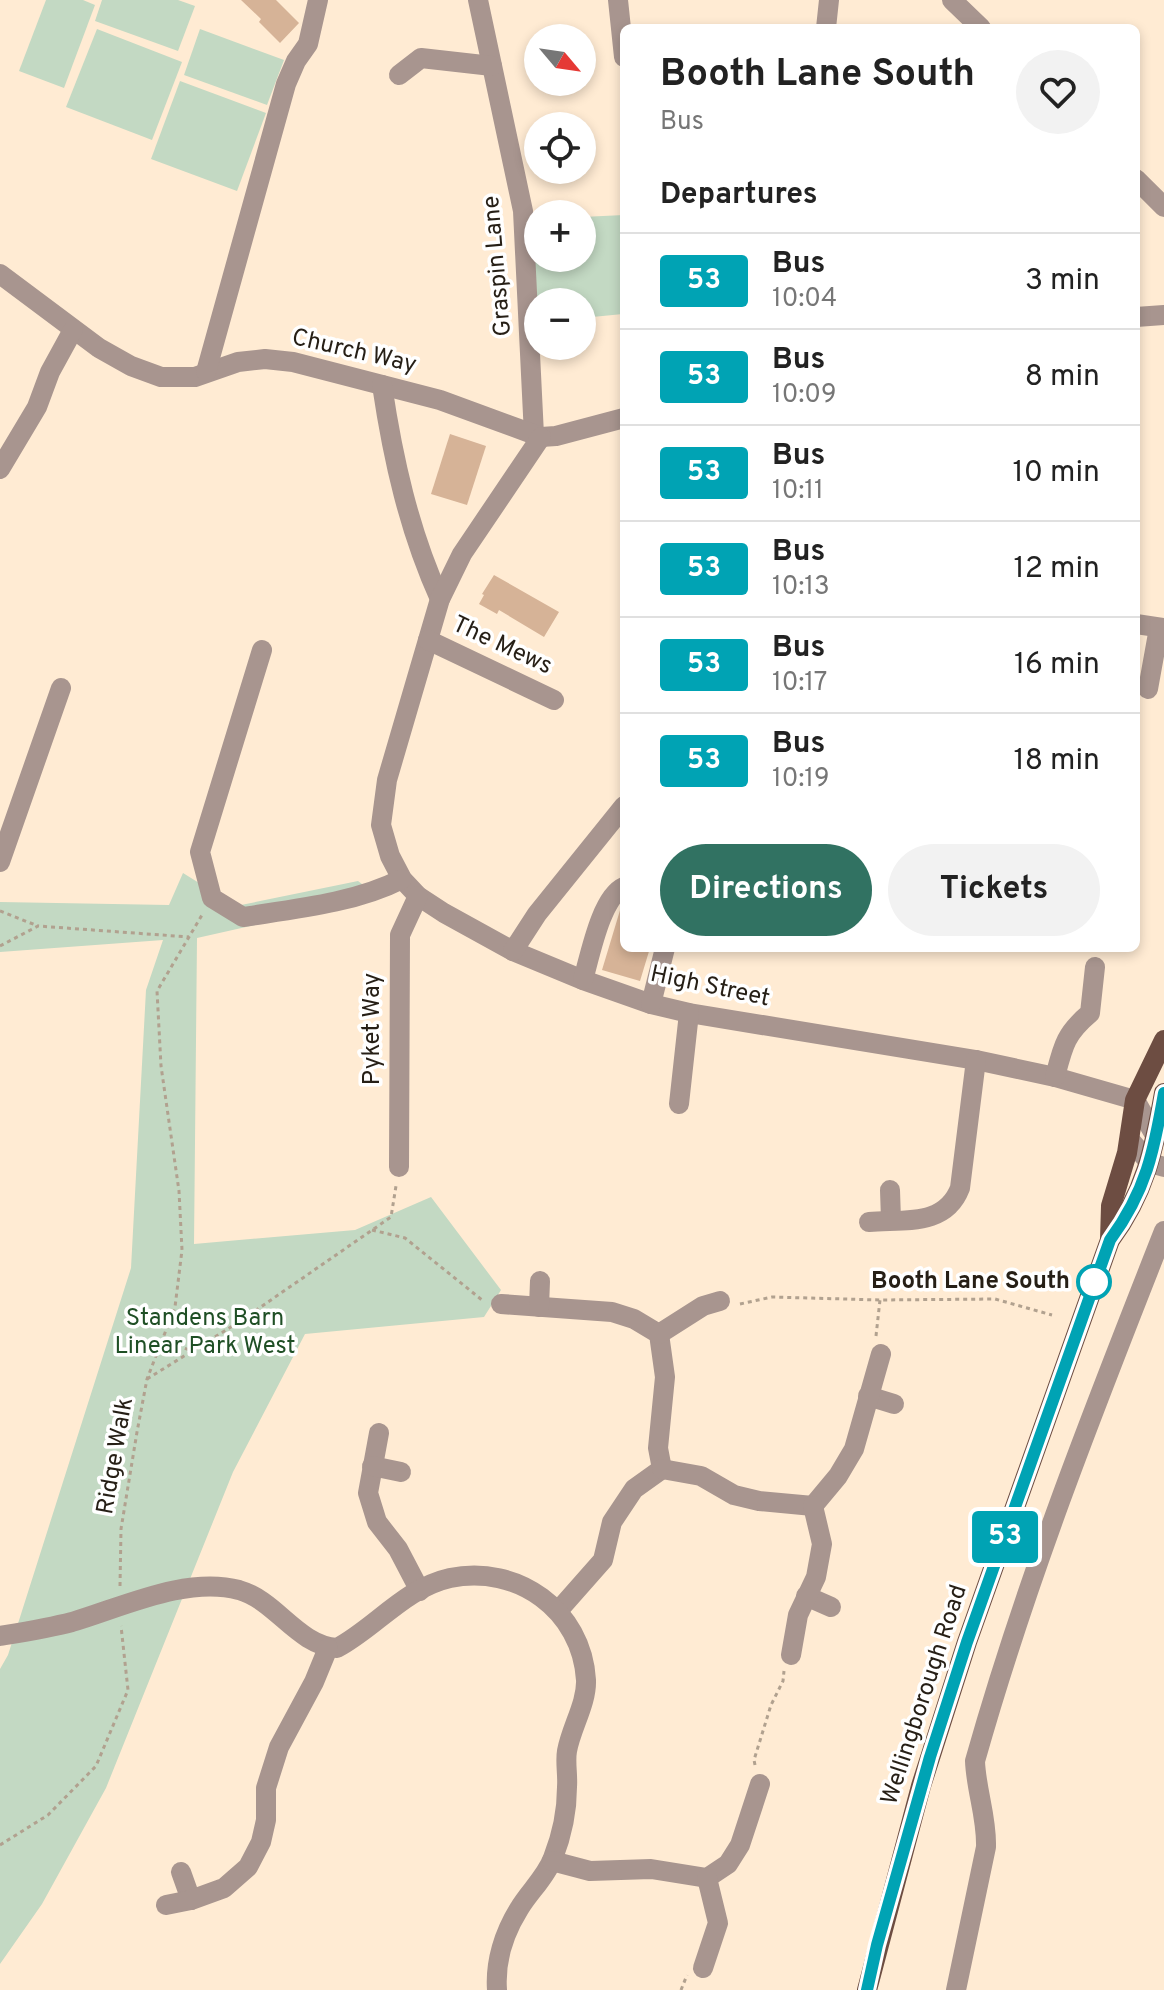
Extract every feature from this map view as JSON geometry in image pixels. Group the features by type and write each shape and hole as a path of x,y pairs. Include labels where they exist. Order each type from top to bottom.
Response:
{"main road":[{"name":"Wellingborough Road","path":"1110,1240 1111,1206 1130,1140 1135,1100 1164,1040"},
{"name":"Wellingborough Road","path":"867,1990 921,1786 948,1700 1110,1240 1131,1212 1157,1165 1164,1093"}],"street":[{"path":"206,372 286,84 308,44 318,0"},
{"name":"Graspin Lane","path":"478,0 523,211 538,436"},
{"path":"618,0 621,24"},
{"path":"826,24 829,0"},
{"path":"952,0 977,24"},
{"path":"399,75 421,58 492,66"},
{"path":"1140,183 1164,207"},
{"name":"Church Way","path":"0,274 73,330 131,366 161,377 195,377 238,362 265,359 293,362 440,400 538,436"},
{"path":"1140,317 1164,315"},
{"path":"0,469 37,407 50,372 73,330"},
{"path":"382,385 391,450 401,487 427,569 440,599"},
{"path":"538,436 556,436 620,419"},
{"name":"High Street","path":"538,436 462,554 440,599 387,780 381,825 390,856 402,879 418,896 513,951 651,1004 689,1013 976,1060 1055,1077 1135,1100"},
{"path":"1140,625 1162,628 1148,689"},
{"name":"The Mews","path":"428,640 554,700"},
{"path":"262,650 200,852 212,898 243,917 374,891 402,879"},
{"path":"0,862 7,819 61,688"},
{"path":"513,951 537,914 620,811"},
{"path":"583,980 605,909 620,889"},
{"name":"Pyket Way","path":"399,1167 400,935 418,896"},
{"path":"651,1004 664,952"},
{"path":"1055,1077 1063,1045 1071,1029 1090,1013 1095,967"},
{"path":"679,1104 689,1013"},
{"path":"869,1222 930,1218 940,1214 956,1199 976,1060"},
{"path":"1130,1140 1160,1138 1135,1100"},
{"path":"1130,1140 1157,1165"},
{"path":"890,1190 891,1220"},
{"path":"956,1990 986,1847 987,1826 975,1775 975,1761 1035,1567 1164,1231"},
{"path":"539,1307 540,1281"},
{"path":"659,1334 703,1306 720,1301"},
{"path":"501,1304 612,1312 634,1319 659,1334"},
{"path":"659,1334 665,1377 658,1448 662,1469"},
{"path":"813,1506 838,1476 854,1449 881,1354"},
{"path":"868,1396 894,1404"},
{"path":"379,1433 368,1493 377,1522 398,1549 420,1591"},
{"path":"372,1466 401,1472"},
{"path":"558,1611 603,1560 612,1522 634,1489 662,1469 701,1476 734,1495 759,1501 813,1506"},
{"path":"791,1655 798,1615 816,1577 822,1544 813,1506"},
{"path":"0,1636 69,1623 198,1585 242,1591 269,1604 310,1640 328,1648 337,1648 390,1609 446,1579 471,1575 496,1576 543,1596 572,1629 587,1683 567,1753 566,1813 552,1861 519,1908 507,1932 500,1952 497,1990"},
{"path":"806,1596 831,1607"},
{"path":"166,1905 224,1888 248,1867 261,1842 266,1820 266,1788 279,1747 314,1682 328,1648"},
{"path":"552,1861 590,1871 651,1869 707,1878 728,1864 740,1845 760,1784"},
{"path":"181,1872 191,1900"},
{"path":"703,1968 718,1923 707,1878"}],"path":[{"name":"Ridge Walk","path":"0,1845 48,1815 96,1766 128,1690 119,1607 121,1529 147,1379 175,1307 182,1250 179,1191 161,1066 157,991 212,898"},
{"path":"0,911 38,926 189,937"},
{"path":"0,946 38,926"},
{"path":"147,1379 239,1322 391,1217 399,1167"},
{"path":"371,1230 405,1238 480,1300 501,1304"},
{"path":"720,1301 725,1308 772,1297 995,1299 1052,1315"},
{"path":"880,1300 875,1340 881,1354"},
{"path":"161,1340 193,1351"},
{"path":"760,1784 754,1760 771,1705 783,1681 786,1656 791,1655"}],"green space":[{"path":"46,0 83,0 95,5 64,88 19,71"},
{"path":"102,0 178,0 195,6 178,51 95,21"},
{"path":"97,29 182,62 152,140 66,107"},
{"path":"200,29 284,60 267,105 184,75"},
{"path":"180,81 266,113 237,191 151,159"},
{"path":"620,215 620,314 596,317 596,288 536,288 535,272 596,272 596,216"},
{"name":"Standens Barn Linear Park West","path":"183,873 236,906 358,881 379,897 197,938 194,1244 355,1230 431,1197 501,1290 484,1317 305,1334 233,1472 106,1788 42,1904 0,1964 0,1669 8,1655 131,1268 146,990 163,940 0,952 0,902 169,905"}],"building":[{"path":"241,0 276,0 299,23 280,43"},
{"path":"450,434 486,446 467,505 431,494"},
{"path":"494,575 559,612 544,637 499,610 497,614 479,604"},
{"path":"620,910 620,952 649,952 640,981 602,970"}],"bus line":[{"name":"53","path":"867,1990 921,1786 967,1642 1110,1240 1131,1212 1150,1163 1164,1093"}],"place":[{"name":"Booth Lane South","path":"1094,1282"}]}
